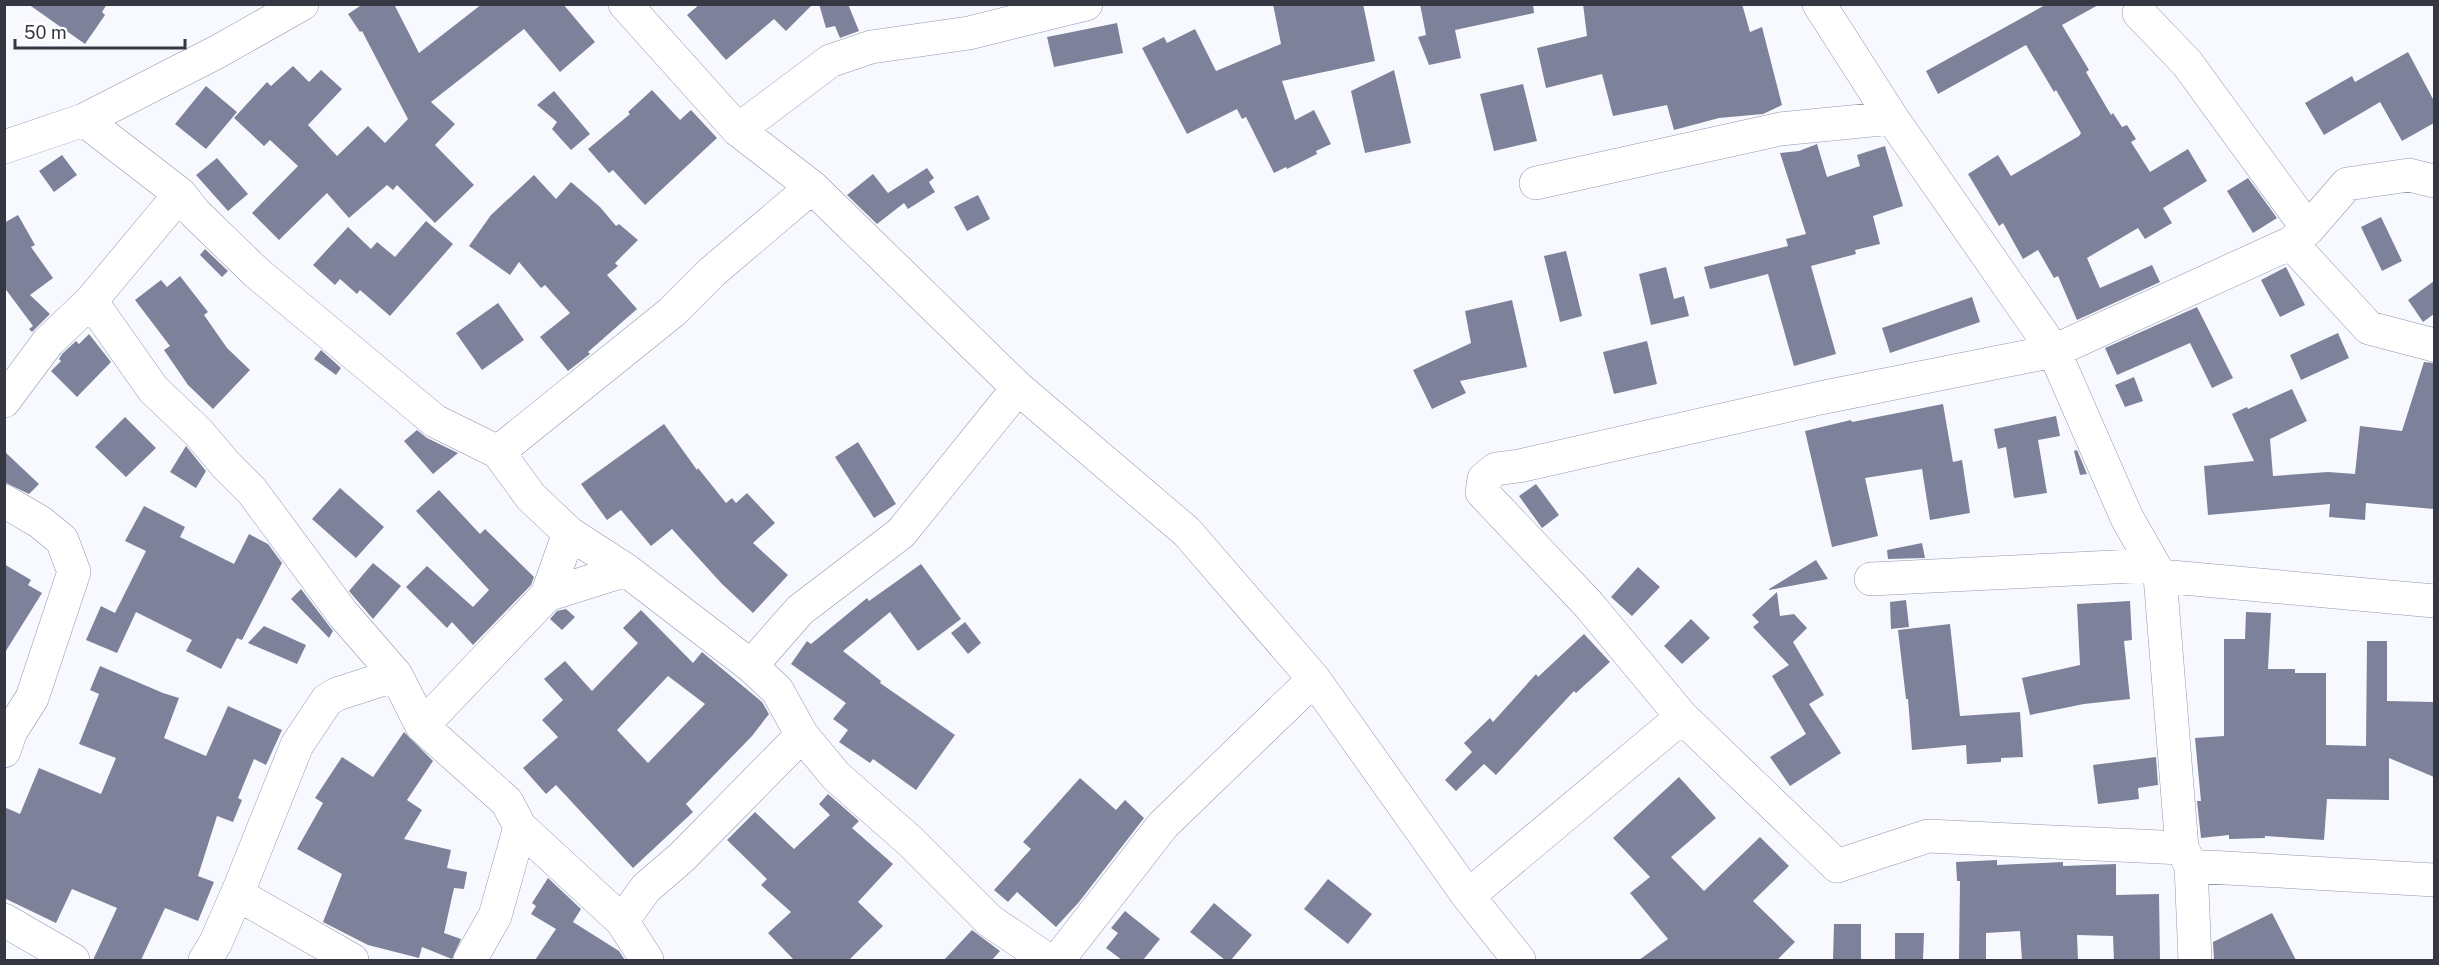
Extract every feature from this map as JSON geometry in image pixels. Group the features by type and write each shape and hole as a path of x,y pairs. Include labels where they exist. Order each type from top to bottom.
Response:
{"street":[{"path":"4,147 84,120 217,52 302,4"},
{"path":"625,4 738,130 812,187 1018,388 1187,532 1314,679 1468,896 1519,960"},
{"path":"738,130 830,61 871,46 969,33 1086,4"},
{"path":"1819,4 1892,118 2054,351 2127,518 2157,571 2195,960"},
{"path":"2139,13 2187,63 2300,236 2369,328 2434,345"},
{"path":"1536,183 1780,129 1892,118"},
{"path":"84,120 180,194 195,213 257,273 435,421 498,452 531,497 570,533 626,570 751,666 777,690 802,735 836,776 910,841 990,921 1048,960"},
{"path":"2434,181 2409,176 2347,184 2300,236 2054,351 1820,398 1519,466 1496,469 1484,479 1482,492 1589,605 1682,717 1837,866 1928,836 2434,880"},
{"path":"498,452 672,312 712,272 812,187"},
{"path":"4,401 48,342 91,301 180,194"},
{"path":"91,301 153,389 198,432 252,491 343,615 396,675 422,726 507,802 520,827 622,921 647,960"},
{"path":"751,666 800,610 901,533 1018,388"},
{"path":"4,501 40,522 62,540 74,572 32,698 11,731 4,752"},
{"path":"422,726 547,596 570,533"},
{"path":"547,596 626,570"},
{"path":"1871,579 2157,571 2434,601"},
{"path":"205,960 215,944 237,894 297,745 327,700 336,694 396,675"},
{"path":"1058,960 1163,825 1314,679"},
{"path":"1468,896 1682,717"},
{"path":"622,921 646,888 682,857 802,735"},
{"path":"470,960 495,915 520,827"},
{"path":"237,894 352,960"},
{"path":"4,920 73,960"}],"building":[{"path":"28,4 107,4 102,12 105,15 85,44"},
{"path":"363,4 394,4 419,53 482,4 563,4 595,42 560,72 524,29 431,102 455,124 435,145 474,185 435,223 397,185 393,190 387,185 349,218 327,193 279,240 252,213 298,166 270,140 264,146 234,118 267,82 271,86 293,66 309,82 321,70 342,89 308,125 337,156 368,126 385,143 408,119 362,31 360,32 348,14"},
{"path":"700,4 813,4 786,31 774,19 726,60 687,15"},
{"path":"819,4 848,4 859,31 840,38 835,26 826,28"},
{"path":"1273,4 1363,4 1375,61 1282,81 1295,120 1314,110 1331,144 1316,151 1317,154 1274,173 1246,117 1242,119 1237,109 1187,134 1142,48 1164,37 1167,43 1195,29 1216,71 1281,44"},
{"path":"1420,4 1533,4 1534,13 1455,30 1461,58 1429,65 1418,37 1426,35"},
{"path":"1583,4 1742,4 1750,32 1762,27 1782,105 1763,114 1719,118 1674,130 1667,105 1613,116 1602,74 1546,88 1537,48 1587,36"},
{"path":"2047,4 2100,4 2062,25 2089,70 2086,72 2111,115 2113,113 2122,127 2127,125 2136,139 2131,142 2150,172 2188,149 2207,181 2163,208 2172,223 2145,239 2138,228 2087,258 2100,288 2152,265 2160,282 2077,320 2058,276 2054,278 2038,250 2023,259 2003,223 1999,226 1968,174 1998,155 2011,176 2079,136 2081,133 2056,90 2054,92 2026,45 1938,94 1926,71"},
{"path":"1117,23 1123,53 1054,67 1047,37"},
{"path":"2408,52 2434,101 2434,123 2402,141 2380,102 2324,135 2305,103 2352,76 2355,82"},
{"path":"1394,70 1411,143 1365,153 1351,91"},
{"path":"1523,84 1537,141 1494,151 1480,94"},
{"path":"206,86 237,112 206,149 175,124"},
{"path":"652,90 680,120 691,110 717,138 645,205 613,170 609,173 588,149 630,114 628,112"},
{"path":"554,91 590,134 571,150 552,129 557,122 537,105"},
{"path":"1817,144 1827,177 1860,166 1857,155 1885,146 1903,206 1873,216 1880,244 1855,250 1856,254 1811,266 1836,354 1794,366 1768,274 1710,289 1704,267 1788,246 1786,239 1806,234 1780,153 1799,151"},
{"path":"62,155 77,175 54,192 39,171"},
{"path":"217,158 248,194 228,211 196,175"},
{"path":"927,168 934,178 929,182 935,192 908,209 904,203 877,224 847,195 873,174 888,193"},
{"path":"534,175 556,199 571,182 600,207 616,226 619,224 638,240 615,263 618,266 607,275 637,309 588,352 590,354 568,371 540,337 570,313 545,285 541,288 519,262 510,275 469,246 491,215"},
{"path":"2248,178 2277,218 2253,233 2227,191"},
{"path":"978,195 990,219 967,231 954,207"},
{"path":"18,215 35,245 31,247 53,278 30,295 50,314 32,332 29,329 33,326 4,287 4,223"},
{"path":"2381,217 2402,261 2382,271 2361,227"},
{"path":"426,221 453,244 390,316 360,290 357,294 340,279 335,285 313,265 348,227 371,249 377,242 395,257"},
{"path":"205,249 228,271 222,277 200,255"},
{"path":"1566,251 1582,316 1560,322 1544,256"},
{"path":"1666,267 1674,299 1684,296 1689,316 1651,325 1639,274"},
{"path":"2286,267 2305,305 2280,317 2261,280"},
{"path":"180,276 208,312 204,315 227,348 250,370 213,409 188,385 164,350 170,346 135,300 161,280 167,287"},
{"path":"2434,281 2434,314 2423,322 2408,300"},
{"path":"1972,297 1980,322 1890,353 1882,328"},
{"path":"1512,300 1527,367 1460,381 1466,393 1432,409 1413,370 1471,343 1465,311"},
{"path":"498,303 524,340 482,370 456,333"},
{"path":"2197,307 2233,378 2212,388 2190,343 2117,375 2105,348"},
{"path":"2338,333 2349,358 2301,380 2290,355"},
{"path":"89,334 111,362 77,397 51,371 61,361 59,359 62,354 76,341 79,344"},
{"path":"1647,341 1657,384 1614,394 1603,352"},
{"path":"321,350 341,368 336,375 314,359"},
{"path":"2424,362 2434,363 2434,509 2366,503 2365,520 2329,517 2330,504 2208,515 2204,466 2254,461 2232,414 2292,389 2307,421 2270,439 2273,476 2328,472 2355,474 2360,426 2402,431"},
{"path":"2134,377 2143,401 2125,407 2115,385"},
{"path":"1943,404 1953,462 1962,460 1970,513 1930,520 1922,469 1865,478 1878,536 1832,547 1805,431 1851,420 1852,422"},
{"path":"2056,416 2060,436 2038,440 2047,493 2014,498 2006,447 1998,449 1994,429"},
{"path":"125,417 156,448 126,477 95,447"},
{"path":"664,424 697,470 698,468 726,503 732,498 736,503 747,493 775,523 753,543 788,575 753,613 722,584 672,529 651,546 621,510 607,520 581,484"},
{"path":"417,430 427,438 458,453 433,474 404,441"},
{"path":"858,442 896,504 874,518 835,457"},
{"path":"186,446 206,471 196,488 170,472"},
{"path":"2077,450 2087,474 2080,475 2074,451"},
{"path":"4,451 39,484 29,494 4,482"},
{"path":"1536,484 1559,515 1542,528 1519,496"},
{"path":"340,488 384,527 356,558 312,519"},
{"path":"439,490 480,534 485,529 534,577 531,585 473,645 452,622 447,628 406,587 427,566 473,607 489,590 416,511"},
{"path":"144,506 185,527 180,537 234,564 249,534 268,544 282,563 242,640 237,638 221,669 186,651 192,640 136,612 117,653 86,640 101,606 115,613 146,551 125,541"},
{"path":"1922,543 1925,558 1888,559 1887,550"},
{"path":"1816,560 1828,579 1769,590 1769,589"},
{"path":"373,563 401,586 373,619 349,591"},
{"path":"4,564 31,580 28,585 42,593 4,654"},
{"path":"921,564 961,619 918,651 890,612 843,651 881,681 880,683 955,735 916,790 873,759 870,763 839,742 848,730 833,719 846,703 791,664 807,641 811,644 867,598 869,601"},
{"path":"1638,567 1660,587 1632,616 1611,597"},
{"path":"301,589 333,631 329,638 291,599"},
{"path":"1777,592 1780,616 1794,614 1807,628 1793,642 1824,695 1809,704 1841,753 1790,786 1770,757 1806,734 1772,676 1789,665 1753,627 1759,622 1752,615"},
{"path":"1906,600 1909,627 1891,629 1890,602"},
{"path":"2130,601 2132,640 2124,641 2130,699 2084,704 2030,715 2022,678 2080,665 2077,604"},
{"path":"566,609 575,617 562,630 550,619 557,611"},
{"path":"641,610 693,663 702,652 762,702 769,714 752,736 686,804 693,812 633,868 556,785 546,794 523,768 558,737 542,720 563,700 544,679 565,661 592,691 638,643 623,628","holes":["668,676 705,704 648,763 617,730"]},
{"path":"2246,612 2271,613 2268,669 2295,669 2295,673 2326,673 2326,745 2366,746 2367,641 2387,641 2387,701 2434,702 2434,777 2389,758 2389,800 2327,799 2324,840 2265,836 2265,838 2229,839 2229,835 2201,838 2197,801 2201,801 2195,738 2224,736 2224,639 2245,639"},
{"path":"1691,619 1710,638 1682,664 1664,646"},
{"path":"965,622 981,643 968,654 951,633"},
{"path":"1950,624 1960,716 2020,712 2023,757 2001,758 2001,762 1967,764 1966,745 1912,750 1908,699 1906,699 1898,630"},
{"path":"264,626 306,645 297,664 248,643"},
{"path":"1584,634 1610,662 1576,693 1574,691 1496,775 1484,764 1456,791 1445,780 1472,752 1464,743 1490,718 1493,722 1536,674 1538,677"},
{"path":"100,666 179,698 164,738 206,756 228,706 282,730 266,765 254,759 238,798 242,800 233,822 217,816 198,876 214,882 198,921 165,908 141,960 93,960 117,908 72,889 56,923 4,898 4,807 20,814 39,768 101,794 116,758 79,744 99,694 90,690"},
{"path":"404,732 433,761 407,800 422,810 404,839 451,850 447,868 467,872 464,889 454,888 444,933 461,939 452,959 422,947 419,958 368,945 323,922 342,874 297,849 323,803 315,798 342,757 373,777"},
{"path":"2156,757 2158,785 2138,788 2139,799 2098,804 2093,765"},
{"path":"1679,777 1716,818 1671,857 1704,891 1760,837 1789,866 1753,901 1795,942 1777,960 1639,960 1668,939 1630,893 1650,877 1613,838"},
{"path":"1080,778 1116,810 1125,800 1144,818 1079,902 1056,927 1017,892 1008,902 994,890 1031,849 1023,842"},
{"path":"828,794 859,821 852,828 893,864 858,902 883,926 849,960 794,960 768,933 791,912 761,885 767,879 727,840 755,812 794,849 830,815 819,804"},
{"path":"1997,860 1997,865 2063,862 2063,866 2116,864 2116,895 2159,894 2160,960 2114,960 2113,936 2077,935 2078,960 2022,960 2020,931 1986,933 1986,960 1959,960 1960,881 1957,881 1956,862"},
{"path":"548,878 581,909 573,922 619,951 625,960 535,960 556,929 531,914 536,906 532,903"},
{"path":"1328,879 1372,914 1348,944 1304,909"},
{"path":"1214,903 1252,935 1231,960 1225,960 1190,932"},
{"path":"1125,911 1160,939 1143,960 1122,960 1106,948 1118,933 1111,928"},
{"path":"2272,913 2296,960 2214,960 2213,942"},
{"path":"1834,924 1861,924 1861,960 1833,960"},
{"path":"972,930 1000,951 992,960 944,960"},
{"path":"1895,933 1924,933 1923,960 1895,960"}]}
